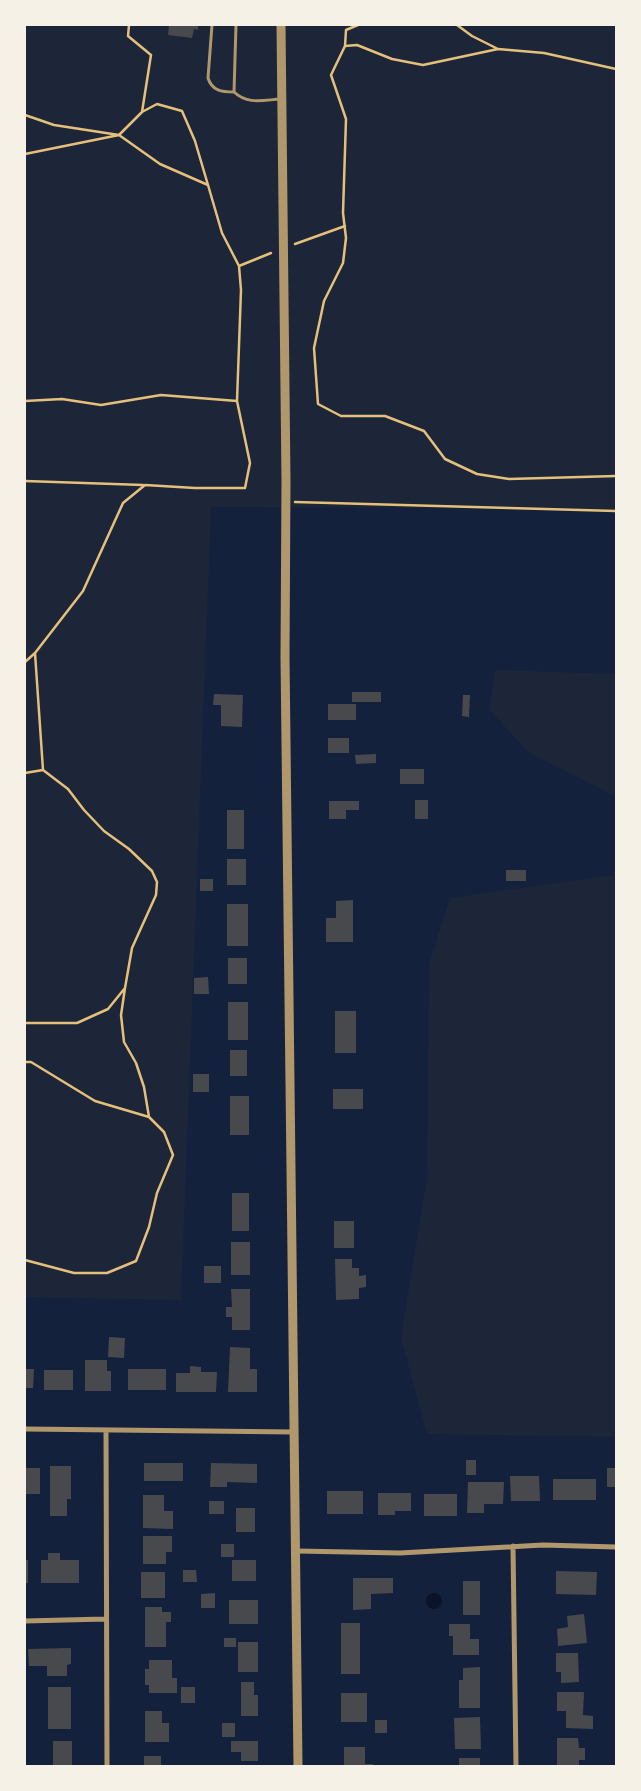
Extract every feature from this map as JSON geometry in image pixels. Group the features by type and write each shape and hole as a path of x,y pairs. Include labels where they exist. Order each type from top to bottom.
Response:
{"street":[{"path":"281,25 286,502 285,657 296,1432 298,1766"},
{"path":"25,1429 296,1432"},
{"path":"106,1430 105,1619 107,1766"},
{"path":"297,1551 400,1553 513,1546 616,1547"},
{"path":"513,1546 516,1766"},
{"path":"25,1620 105,1619"}],"lane":[{"path":"212,25 208,78 210,85 222,92 234,92 242,99 251,101 281,99"},
{"path":"234,92 236,25"}],"path":[{"path":"129,25 128,36 151,55 142,112"},
{"path":"358,25 346,30 345,46 330,75 346,119 344,213 346,238 342,263 324,301 314,348 318,404 341,416 385,416 424,431 445,459 477,474 509,479 616,476"},
{"path":"457,25 472,36 498,49"},
{"path":"345,46 357,45 392,59 423,65 498,49 544,53 616,70"},
{"path":"25,154 119,135 142,112 157,104 182,111 195,141 222,233 239,266 241,290 238,401 250,463 246,488 195,488 25,481"},
{"path":"25,115 54,125 119,135 160,164 208,185"},
{"path":"294,245 345,226"},
{"path":"239,266 271,253"},
{"path":"25,401 62,399 101,405 161,395 238,401"},
{"path":"25,662 35,653 84,590 123,503 145,485"},
{"path":"286,502 616,511"},
{"path":"35,653 43,770"},
{"path":"25,773 43,770 68,789 104,832 129,849 152,871 157,882 156,894 132,948 121,1015 124,1042 136,1063 144,1087 149,1117"},
{"path":"25,1023 77,1023 108,1009 125,988"},
{"path":"25,1062 31,1062 95,1101 149,1117 164,1132 173,1155 157,1193 149,1227 136,1261 107,1273 74,1274 25,1260"}],"shaded area":[{"path":"25,25 616,25 616,509 211,507 181,1300 25,1297"},
{"path":"495,670 616,674 616,797 529,753 489,709"},
{"path":"616,867 616,1437 427,1434 401,1338 427,1177 429,964 450,898 614,875"},
{"path":"431,1593 437,1593 442,1598 440,1607 431,1609 426,1604 426,1598"}],"building":[{"path":"169,25 198,25 198,30 194,29 192,38 168,35"},
{"path":"352,692 381,692 381,702 352,702"},
{"path":"214,694 243,695 242,727 221,726 221,705 213,705"},
{"path":"463,695 470,695 469,717 462,716"},
{"path":"328,704 356,704 356,720 328,720"},
{"path":"328,738 349,738 349,753 328,753"},
{"path":"376,754 376,763 356,764 355,755"},
{"path":"400,769 424,769 424,784 400,784"},
{"path":"415,800 428,800 428,819 415,819"},
{"path":"329,801 359,801 359,810 346,810 346,819 329,819"},
{"path":"227,810 244,810 244,849 227,849"},
{"path":"227,859 246,859 246,885 227,885"},
{"path":"506,870 526,870 526,881 506,881"},
{"path":"200,879 213,879 213,891 200,891"},
{"path":"353,900 353,942 326,942 326,918 336,918 336,901"},
{"path":"227,904 248,904 248,946 227,946"},
{"path":"228,958 247,958 247,984 228,984"},
{"path":"208,977 209,994 194,994 194,978"},
{"path":"228,1002 248,1002 248,1040 228,1040"},
{"path":"335,1011 356,1011 356,1053 335,1053"},
{"path":"230,1050 247,1050 247,1076 230,1076"},
{"path":"193,1074 209,1074 209,1092 193,1092"},
{"path":"333,1089 363,1089 363,1109 333,1109"},
{"path":"230,1096 249,1096 249,1135 230,1135"},
{"path":"232,1193 249,1193 249,1231 232,1231"},
{"path":"334,1221 354,1221 354,1248 334,1248"},
{"path":"231,1242 250,1242 250,1275 231,1275"},
{"path":"335,1259 352,1259 352,1268 359,1268 359,1276 366,1275 366,1287 359,1288 359,1299 336,1300"},
{"path":"204,1266 221,1266 221,1283 204,1283"},
{"path":"231,1289 250,1289 250,1330 232,1330 232,1317 226,1317 226,1307 232,1307"},
{"path":"109,1337 125,1338 124,1358 108,1357"},
{"path":"230,1347 250,1348 250,1369 257,1369 257,1392 228,1392"},
{"path":"85,1360 107,1360 107,1371 111,1371 111,1391 85,1391"},
{"path":"190,1366 201,1367 201,1372 217,1372 216,1392 176,1392 176,1373 190,1373"},
{"path":"25,1369 34,1369 33,1388 25,1388"},
{"path":"128,1369 166,1369 166,1390 128,1390"},
{"path":"44,1370 73,1370 73,1390 44,1390"},
{"path":"466,1460 476,1460 476,1475 466,1475"},
{"path":"144,1463 183,1463 183,1481 144,1481"},
{"path":"211,1463 257,1464 257,1483 227,1482 227,1487 210,1487"},
{"path":"50,1466 71,1466 71,1499 67,1499 67,1516 50,1516"},
{"path":"25,1468 40,1468 40,1494 25,1494"},
{"path":"607,1468 616,1468 616,1487 607,1487"},
{"path":"510,1476 539,1476 540,1501 511,1501"},
{"path":"553,1479 596,1479 596,1500 553,1500"},
{"path":"468,1482 504,1482 503,1504 484,1504 484,1513 467,1513"},
{"path":"327,1491 363,1491 363,1514 327,1514"},
{"path":"378,1493 411,1493 411,1511 395,1511 395,1515 378,1515"},
{"path":"424,1494 457,1494 457,1516 424,1516"},
{"path":"143,1495 164,1495 164,1511 173,1511 173,1529 143,1528"},
{"path":"209,1501 224,1501 224,1514 209,1514"},
{"path":"236,1508 255,1508 255,1532 236,1532"},
{"path":"143,1536 172,1536 172,1552 166,1552 166,1564 143,1564"},
{"path":"221,1544 234,1544 234,1557 221,1557"},
{"path":"48,1553 60,1553 60,1560 79,1560 79,1583 41,1583 41,1560 48,1560"},
{"path":"25,1560 28,1560 28,1583 25,1583"},
{"path":"232,1560 256,1560 256,1581 232,1581"},
{"path":"183,1570 196,1570 197,1582 183,1582"},
{"path":"556,1571 597,1572 596,1595 556,1594"},
{"path":"141,1572 165,1572 165,1598 141,1598"},
{"path":"353,1578 393,1578 393,1593 371,1594 371,1609 353,1610"},
{"path":"463,1581 480,1581 480,1615 463,1615"},
{"path":"215,1593 215,1608 201,1608 201,1594"},
{"path":"229,1600 258,1600 258,1624 229,1624"},
{"path":"145,1607 162,1607 162,1612 171,1612 171,1622 166,1622 166,1647 145,1647"},
{"path":"584,1614 587,1643 558,1646 557,1629 568,1627 567,1616"},
{"path":"341,1623 360,1623 360,1674 341,1674"},
{"path":"449,1624 470,1624 470,1639 479,1639 479,1655 453,1655 453,1636 449,1636"},
{"path":"224,1638 236,1638 236,1647 224,1647"},
{"path":"238,1642 258,1642 258,1672 238,1672"},
{"path":"71,1648 71,1664 67,1665 67,1676 47,1676 47,1666 29,1666 28,1649"},
{"path":"556,1653 578,1653 579,1682 561,1683 561,1672 556,1672"},
{"path":"149,1660 172,1660 172,1678 177,1678 177,1693 149,1693 149,1685 145,1685 145,1669 149,1669"},
{"path":"480,1667 480,1708 459,1708 459,1680 463,1680 463,1668"},
{"path":"241,1682 254,1682 254,1695 258,1695 258,1716 241,1716"},
{"path":"48,1687 71,1687 71,1729 48,1729"},
{"path":"181,1687 195,1687 195,1703 181,1703"},
{"path":"557,1692 584,1692 583,1715 593,1716 593,1729 566,1728 566,1711 557,1711"},
{"path":"341,1693 367,1693 367,1722 341,1722"},
{"path":"145,1711 162,1711 162,1723 169,1723 169,1742 145,1742"},
{"path":"480,1717 481,1749 455,1749 454,1718"},
{"path":"375,1720 387,1720 387,1733 375,1733"},
{"path":"222,1723 235,1723 235,1737 222,1737"},
{"path":"557,1738 578,1738 579,1748 585,1748 585,1760 579,1760 579,1766 557,1766"},
{"path":"53,1741 72,1741 72,1766 53,1766"},
{"path":"231,1741 258,1741 258,1761 241,1761 241,1752 231,1752"},
{"path":"344,1747 365,1747 365,1764 373,1764 373,1766 344,1766"},
{"path":"144,1756 161,1756 161,1766 144,1766"},
{"path":"459,1758 480,1758 480,1766 459,1766"}]}
